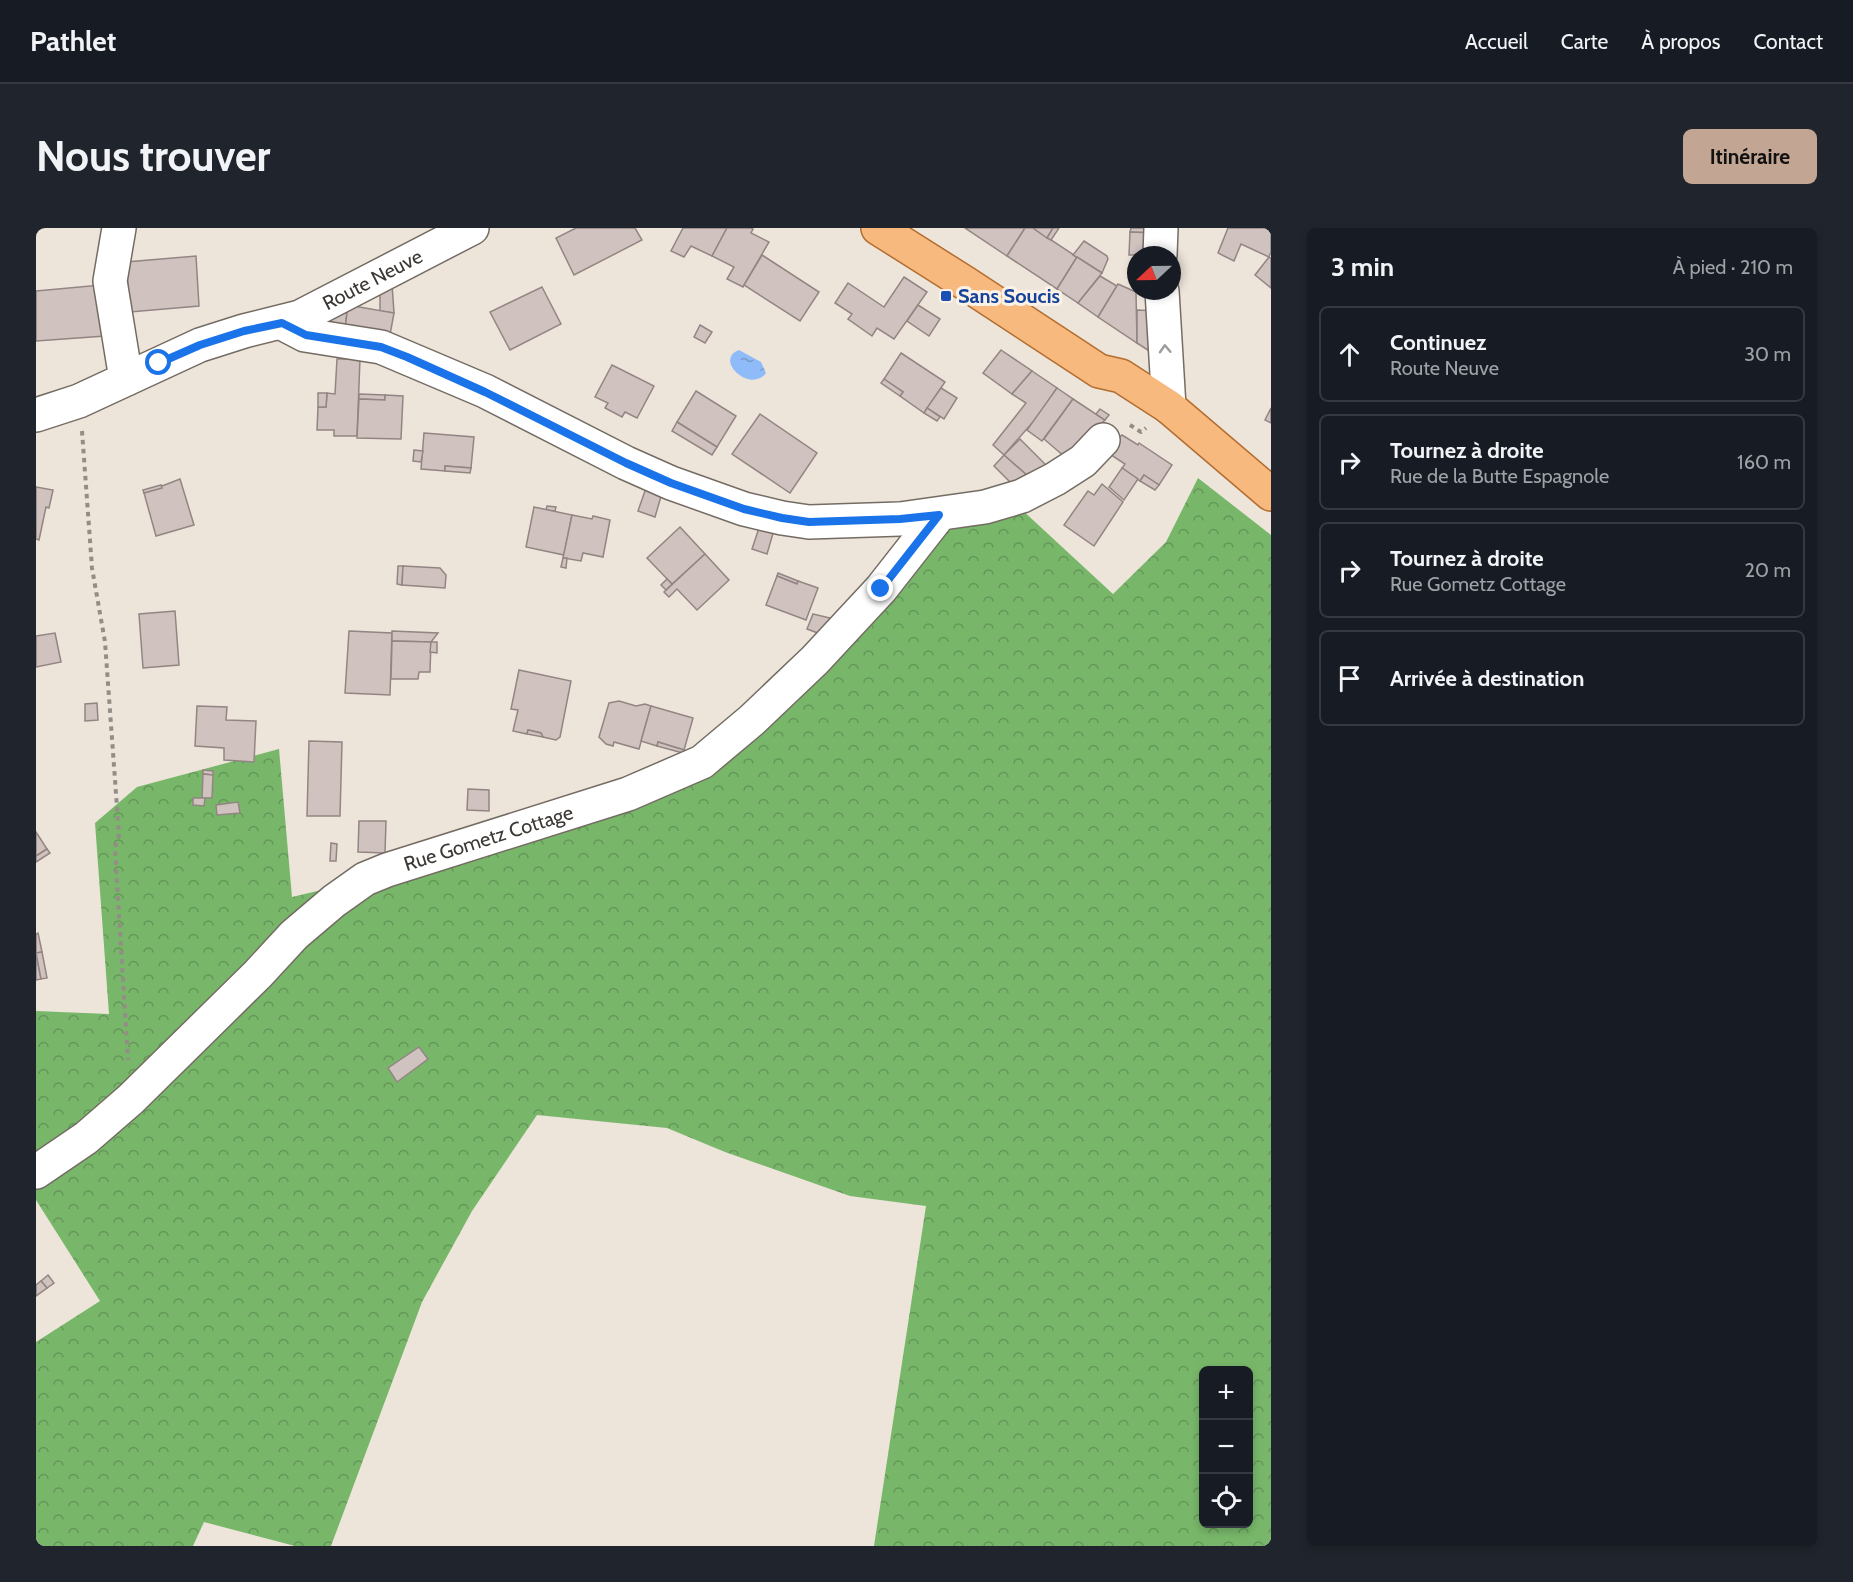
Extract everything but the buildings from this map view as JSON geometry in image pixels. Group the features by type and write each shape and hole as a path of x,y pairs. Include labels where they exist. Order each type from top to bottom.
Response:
{"main road":[{"path":"878,228 1099,371 1121,376 1169,407 1271,494"},
{"path":"918,228 1109,358 1121,376"}],"street":[{"path":"119,228 110,281 126,379"},
{"name":"Route Neuve","path":"36,415 79,400 200,345 300,317 472,228"},
{"path":"1160,246 1161,228"},
{"path":"1163,300 1169,407"},
{"path":"282,323 306,335 381,347 485,392 626,463 671,483 744,509 809,522 900,519 985,507 1022,496 1055,479 1083,461 1103,440"},
{"name":"Rue Gometz Cottage","path":"36,1172 86,1138 131,1099 258,974 294,935 334,901 365,879 628,794 702,762 752,720 815,660 881,589 939,515"}],"path":[{"path":"79,400 92,568 105,642 119,835 115,847 131,1099"}],"green space":[{"path":"1198,478 1271,535 1271,1546 874,1546 926,1206 850,1196 725,1152 667,1128 537,1115 472,1211 422,1302 331,1546 295,1546 204,1522 193,1546 36,1546 36,1342 100,1301 36,1200 36,1011 109,1014 95,823 137,787 279,749 292,897 490,850 705,768 928,537 1020,508 1113,594 1166,542"}],"water":[{"path":"739,350 761,362 766,373 752,380 737,373 730,361 732,355"}],"place":[{"name":"Sans Soucis","path":"946,296"}],"route":[{"path":"159,363 200,345 244,331 282,323 306,335 381,347 407,357 574,435 626,463 671,483 744,509 809,522 900,519 939,515 881,589"}]}
